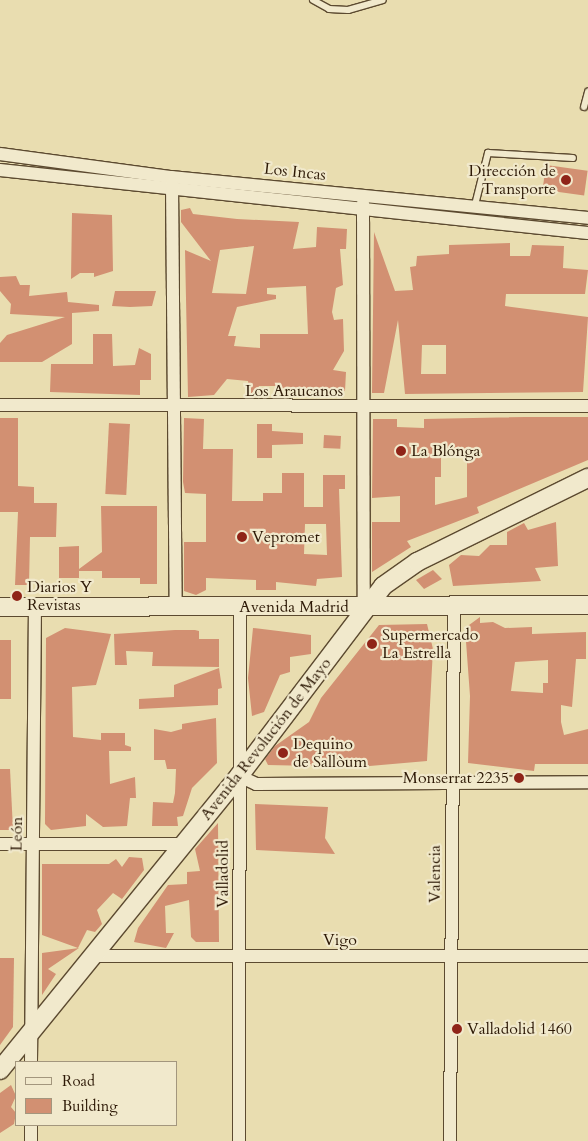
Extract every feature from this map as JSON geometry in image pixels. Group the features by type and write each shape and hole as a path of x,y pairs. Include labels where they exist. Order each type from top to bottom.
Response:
{"main road":[{"name":"Avenida Revolución de Mayo","path":"0,1070 240,776 364,606 416,562 588,478"},
{"name":"Avenida Madrid","path":"0,607 454,607 588,605"}],"street":[{"name":"Los Incas","path":"0,154 172,177 588,218"},
{"name":"Los Incas","path":"0,170 173,191 588,233"},
{"path":"172,177 176,406 176,607"},
{"path":"362,195 364,606"},
{"name":"Los Araucanos","path":"0,406 363,408 588,406"},
{"name":"León","path":"31,1061 35,607"},
{"name":"Valladolid","path":"239,1141 240,607"},
{"name":"Valencia","path":"450,1141 454,607"},
{"path":"240,776 256,784 588,782"},
{"path":"0,844 183,844"},
{"name":"Vigo","path":"92,956 588,956"},
{"path":"30,1141 31,1126"}],"lane":[{"path":"313,0 329,9 348,10 383,0"},
{"path":"584,107 588,92"},
{"path":"473,221 474,206 488,153 573,158"}],"building":[{"name":"Dirección de Transporte","path":"546,165 588,171 584,196 543,190"},
{"path":"190,208 193,214 237,219 299,222 293,249 316,247 317,227 347,229 346,249 340,249 343,285 336,288 332,312 334,320 343,319 344,351 333,370 346,372 345,391 281,395 281,386 259,386 259,397 250,397 248,381 227,379 214,395 188,397 185,250 211,261 181,222 181,210","holes":["254,246 246,294 212,293 220,250","306,286 308,334 260,334 260,348 234,346 236,336 228,336 237,307 276,299 276,295 267,294 267,288"]},
{"path":"72,213 112,215 113,271 94,277 94,273 80,273 71,279"},
{"path":"374,232 395,291 413,290 410,267 416,266 417,256 449,254 449,245 510,243 510,256 530,256 532,245 564,246 563,268 588,270 585,294 506,294 505,306 588,317 583,392 405,394 398,320 384,393 372,393","holes":["422,345 446,345 446,374 421,374"]},
{"path":"16,276 20,285 30,285 29,296 67,292 68,302 99,305 99,311 72,313 72,344 42,362 0,362 0,343 7,335 65,317 10,314 11,304 0,291 0,277"},
{"path":"115,291 156,291 152,306 130,307 112,306"},
{"path":"93,334 112,334 113,366 135,365 139,348 151,354 151,380 140,380 140,395 50,392 51,364 93,364"},
{"path":"588,417 588,460 477,507 479,513 407,541 411,547 372,572 372,522 400,522 400,496 372,498 373,419 397,419 397,427 424,428 424,419","holes":["441,455 467,455 467,497 435,505 435,477 441,477"]},
{"path":"0,418 18,418 18,486 34,487 34,503 57,503 56,537 30,537 29,585 15,585 18,512 0,512"},
{"path":"184,418 204,419 203,449 233,449 232,501 263,501 263,493 282,493 282,473 304,473 304,507 323,507 323,475 345,475 345,489 339,489 342,577 317,579 316,586 276,582 276,590 256,590 256,580 206,578 206,590 196,595 184,591 184,542 206,542 206,494 185,493 183,482","holes":["305,524 326,524 327,555 304,554"]},
{"path":"109,423 130,424 126,495 105,494"},
{"path":"257,424 272,424 272,431 303,433 303,444 272,445 272,458 257,458"},
{"path":"324,435 341,436 340,449 323,448"},
{"path":"101,506 157,506 157,584 140,584 140,578 102,578 102,571 79,571 79,578 59,578 59,547 79,546 79,569 102,552"},
{"path":"556,522 558,566 535,568 541,581 453,586 449,565 461,555 479,556 490,545 507,545 507,532 524,523 528,530"},
{"path":"433,570 442,579 424,589 416,580"},
{"path":"480,617 480,623 493,622 505,628 532,627 532,634 586,632 586,659 576,659 572,707 561,705 561,722 564,735 588,729 588,764 535,764 534,771 468,763 470,696 465,628","holes":["548,660 548,683 543,683 543,693 511,691 515,662"]},
{"path":"427,624 433,649 427,761 358,767 268,765 265,759 275,746 309,722 321,698 379,625"},
{"path":"65,628 111,634 96,685 72,687 73,737 101,740 101,733 125,733 125,745 131,747 131,751 109,751 110,784 135,777 136,798 130,798 127,826 103,827 86,814 86,826 51,830 45,824 46,638"},
{"path":"253,628 311,635 311,654 290,657 290,672 280,675 264,712 252,716 248,678"},
{"path":"175,630 199,631 199,639 219,639 219,667 152,666 153,652 126,651 127,665 115,665 114,634"},
{"path":"0,640 11,640 11,699 0,699"},
{"path":"219,668 222,688 218,689 218,705 139,709 139,699 174,697 174,685"},
{"path":"216,718 217,763 192,788 183,816 177,817 178,826 152,826 153,802 173,803 176,769 167,769 165,760 154,760 154,729 171,732 182,729 182,724"},
{"path":"0,769 10,769 13,830 0,830"},
{"path":"255,804 328,807 325,838 335,854 256,850"},
{"path":"218,823 219,942 196,942 191,937 189,900 165,906 166,933 174,933 166,948 134,942 138,928 168,885 187,884 187,872 200,871 195,849"},
{"path":"129,857 142,858 144,870 122,899 113,893 97,910 102,924 95,932 87,930 78,948 42,935 42,864 109,864 116,859 122,867"},
{"path":"79,948 48,969 56,974 42,995 42,953"},
{"path":"0,958 14,958 13,1027 0,1045"},
{"path":"11,1085 15,1094 11,1107 15,1112 15,1118 14,1124 0,1133 0,1093"}],"place":[{"name":"Dirección de Transporte","path":"566,180"},
{"name":"La Blónga","path":"401,451"},
{"name":"Vepromet","path":"242,537"},
{"name":"Diarios Y Revistas","path":"17,596"},
{"name":"Supermercado La Estrella","path":"372,644"},
{"name":"Dequino de Sallòum","path":"283,753"},
{"name":"Monserrat 2235","path":"519,778"},
{"name":"Valladolid 1460","path":"457,1029"}]}
